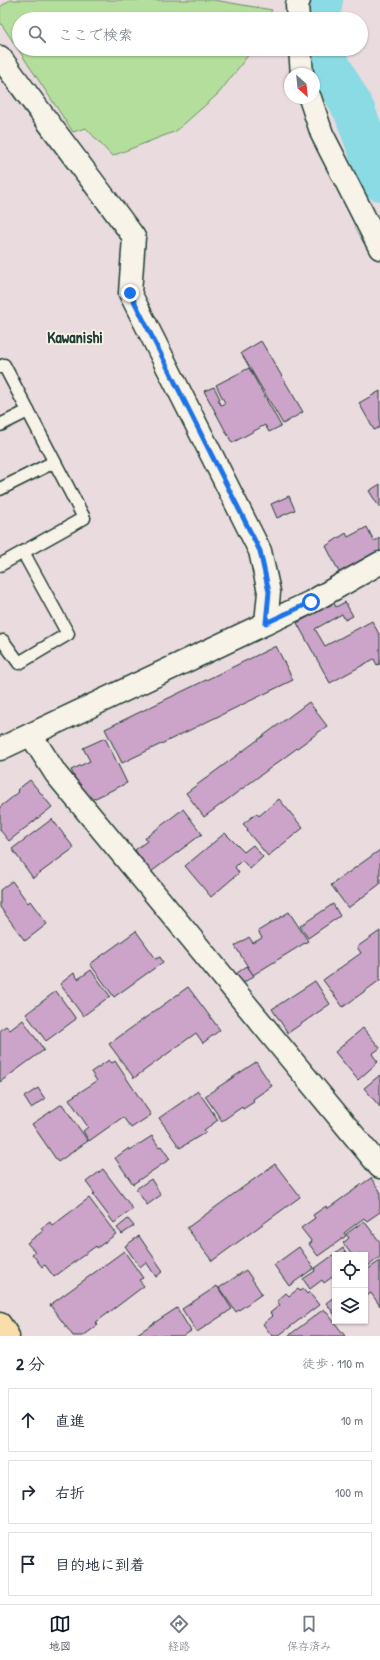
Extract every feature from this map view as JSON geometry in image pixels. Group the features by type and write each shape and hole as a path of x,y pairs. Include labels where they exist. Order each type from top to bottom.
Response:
{"main road":[{"path":"0,1324 8,1336"}],"street":[{"path":"298,12 297,5 299,0"},
{"path":"301,56 302,68"},
{"path":"0,58 52,130 88,174 134,237 130,293 260,551 269,592 266,623"},
{"path":"312,104 322,134 380,248"},
{"path":"0,749 311,602 380,563"},
{"path":"31,735 56,774 380,1167"}],"lane":[{"path":"0,367 4,365 84,518 0,565"},
{"path":"0,425 28,411"},
{"path":"0,489 54,462"},
{"path":"1,639 19,663 68,634 23,552"}],"green space":[{"path":"10,0 214,0 272,10 271,12 12,12 12,40 0,22 0,7"},
{"path":"23,56 248,56 219,93 176,131 112,156 86,128 73,132"}],"building":[{"path":"261,341 303,412 283,424 241,353"},
{"path":"249,368 281,426 269,432 265,425 232,443 204,391 214,387 220,399 218,400 221,405 225,403 216,385"},
{"path":"380,391 380,427 374,430 359,403"},
{"path":"380,484 380,508 369,491"},
{"path":"289,496 295,510 277,518 271,504"},
{"path":"367,527 374,541 380,538 380,558 342,578 326,546 346,533 348,537"},
{"path":"345,602 353,616 345,620 342,614 315,629 325,646 372,621 380,636 380,664 377,665 374,659 330,683 297,623 334,603 336,607"},
{"path":"276,646 293,680 122,763 105,729"},
{"path":"309,702 327,726 204,817 186,793"},
{"path":"105,738 127,783 87,802 71,770 90,761 83,748"},
{"path":"30,780 52,807 9,841 0,830 0,807 19,792 17,790"},
{"path":"279,799 303,828 268,856 243,824 257,813 259,816"},
{"path":"183,809 202,834 151,872 135,850 147,841 145,838"},
{"path":"52,819 74,848 33,878 12,849"},
{"path":"225,833 244,852 253,845 263,857 250,869 242,860 235,867 239,873 211,897 185,866"},
{"path":"380,850 380,884 348,908 331,885"},
{"path":"12,881 28,903 30,901 47,924 25,941 0,907 0,890"},
{"path":"333,904 340,916 308,938 300,926"},
{"path":"289,912 308,941 253,975 235,946 249,937 253,943 262,938 258,931"},
{"path":"136,931 156,959 160,957 163,962 114,997 90,964"},
{"path":"380,931 380,980 343,1007 323,980 361,953 357,947"},
{"path":"247,966 254,976 236,987 230,978"},
{"path":"91,970 110,996 83,1016 60,984 74,973 78,979"},
{"path":"315,981 330,1004 288,1033 272,1009"},
{"path":"188,987 220,1030 203,1043 196,1033 134,1078 109,1044"},
{"path":"56,991 76,1019 46,1041 26,1014"},
{"path":"23,1020 44,1050 0,1082 0,1030 6,1026 10,1030"},
{"path":"363,1028 380,1048 372,1054 378,1062 358,1080 335,1052"},
{"path":"109,1060 112,1063 115,1061 151,1115 131,1128 123,1117 89,1141 83,1131 88,1127 69,1099 97,1081 91,1072"},
{"path":"256,1062 272,1086 253,1099 254,1102 243,1109 242,1107 222,1121 205,1096"},
{"path":"380,1075 380,1107 364,1088"},
{"path":"38,1088 45,1099 31,1108 24,1097"},
{"path":"198,1091 218,1120 204,1130 206,1132 180,1148 159,1118"},
{"path":"62,1104 88,1141 58,1162 32,1124"},
{"path":"152,1136 159,1147 161,1146 170,1159 133,1184 115,1158 129,1148 130,1150"},
{"path":"275,1164 300,1197 212,1261 187,1228"},
{"path":"103,1169 133,1209 114,1223 93,1195 95,1194 86,1182"},
{"path":"371,1178 380,1191 380,1212 367,1221 364,1218 344,1233 346,1236 318,1256 309,1244 312,1242 301,1228 315,1218 313,1215 326,1206 327,1209"},
{"path":"151,1179 161,1195 147,1205 136,1189"},
{"path":"89,1198 116,1234 97,1248 96,1246 54,1277 45,1265 42,1267 32,1254 35,1252 27,1243 43,1231 41,1228 50,1222 52,1226"},
{"path":"128,1219 134,1226 122,1234 117,1228"},
{"path":"364,1221 380,1242 380,1257 368,1266 368,1252 350,1252 343,1243 349,1238 346,1234"},
{"path":"139,1236 163,1271 156,1277 146,1262 140,1267 125,1246"},
{"path":"299,1247 314,1268 289,1286 274,1265"},
{"path":"343,1248 346,1252 337,1252"},
{"path":"124,1251 143,1278 139,1280 144,1286 95,1323 98,1325 83,1336 73,1336 50,1305"},
{"path":"332,1256 332,1277 324,1283 322,1280 310,1289 303,1279 315,1271 314,1269"},
{"path":"380,1261 380,1306 371,1293 368,1295 368,1269"},
{"path":"246,1270 262,1294 236,1312 219,1288"},
{"path":"217,1286 232,1309 197,1332 182,1309"},
{"path":"298,1289 300,1291 303,1289 307,1294 309,1292 319,1305 278,1336 272,1336 263,1324 273,1316 270,1313 280,1305 277,1301 286,1293 289,1296"},
{"path":"332,1298 332,1311 326,1303"},
{"path":"177,1308 191,1331 183,1336 134,1336"},
{"path":"324,1309 332,1319 332,1324 336,1324 345,1336 288,1336"}],"waterway":[{"path":"320,12 322,0"},
{"path":"324,56 354,110 380,180"}],"district":[{"name":"Kawanishi","path":"75,337"}],"route":[{"path":"130,293 260,551 269,592 266,623 311,602"}]}
